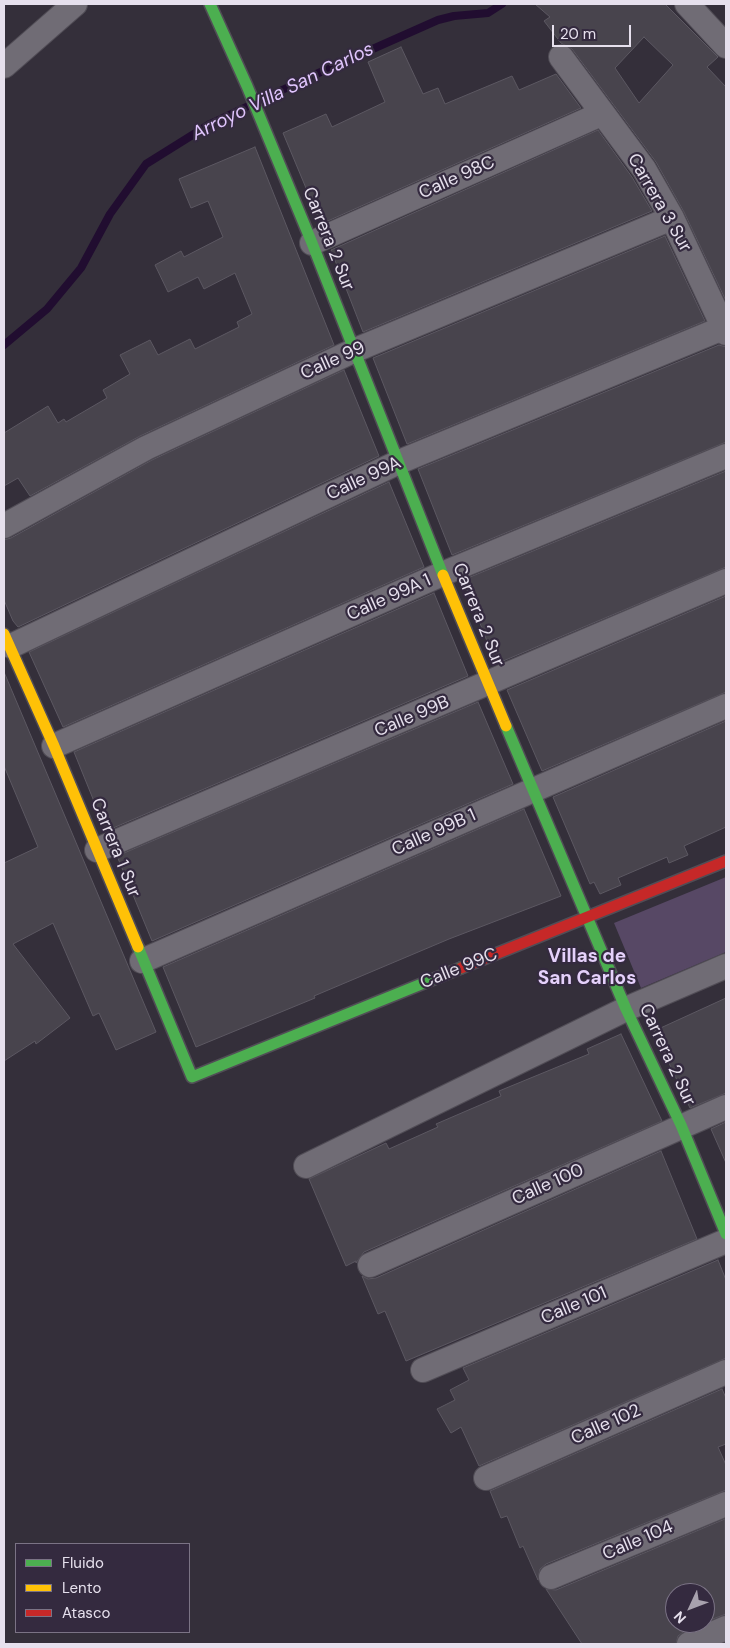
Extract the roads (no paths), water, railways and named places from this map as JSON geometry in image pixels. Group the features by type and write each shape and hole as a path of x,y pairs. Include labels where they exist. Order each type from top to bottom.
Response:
{"street":[{"path":"4,66 75,4"},
{"name":"Carrera 2 Sur","path":"210,4 247,86 312,243 353,351 488,685 626,1009 681,1125 726,1234"},
{"path":"687,4 726,46"},
{"name":"Carrera 3 Sur","path":"561,57 601,114 644,169 672,218 725,330"},
{"name":"Calle 98C","path":"312,243 601,114"},
{"name":"Calle 99","path":"4,526 146,448 353,351 672,218"},
{"name":"Calle 99A","path":"7,640 399,462 725,330"},
{"name":"Calle 99A 1","path":"54,746 442,574 726,456"},
{"name":"Calle 99B","path":"97,850 488,685 726,581"},
{"name":"Carrera 1 Sur","path":"7,640 54,746 142,961 192,1077"},
{"name":"Calle 99B 1","path":"142,961 726,706"},
{"name":"Calle 99C","path":"192,1077 726,861"},
{"path":"306,1166 626,1009 726,966"},
{"name":"Calle 100","path":"370,1265 681,1125 726,1107"},
{"name":"Calle 101","path":"423,1370 726,1241"},
{"name":"Calle 102","path":"486,1478 726,1372"},
{"name":"Calle 104","path":"551,1577 726,1504"},
{"path":"689,1644 726,1628"}],"waterway":[{"name":"Arroyo Villa San Carlos","path":"4,345 47,309 81,268 110,214 146,164 210,124 314,75 438,20 454,16 488,13 502,4"}],"district":[{"name":"Villas de San Carlos","path":"587,968"}]}
